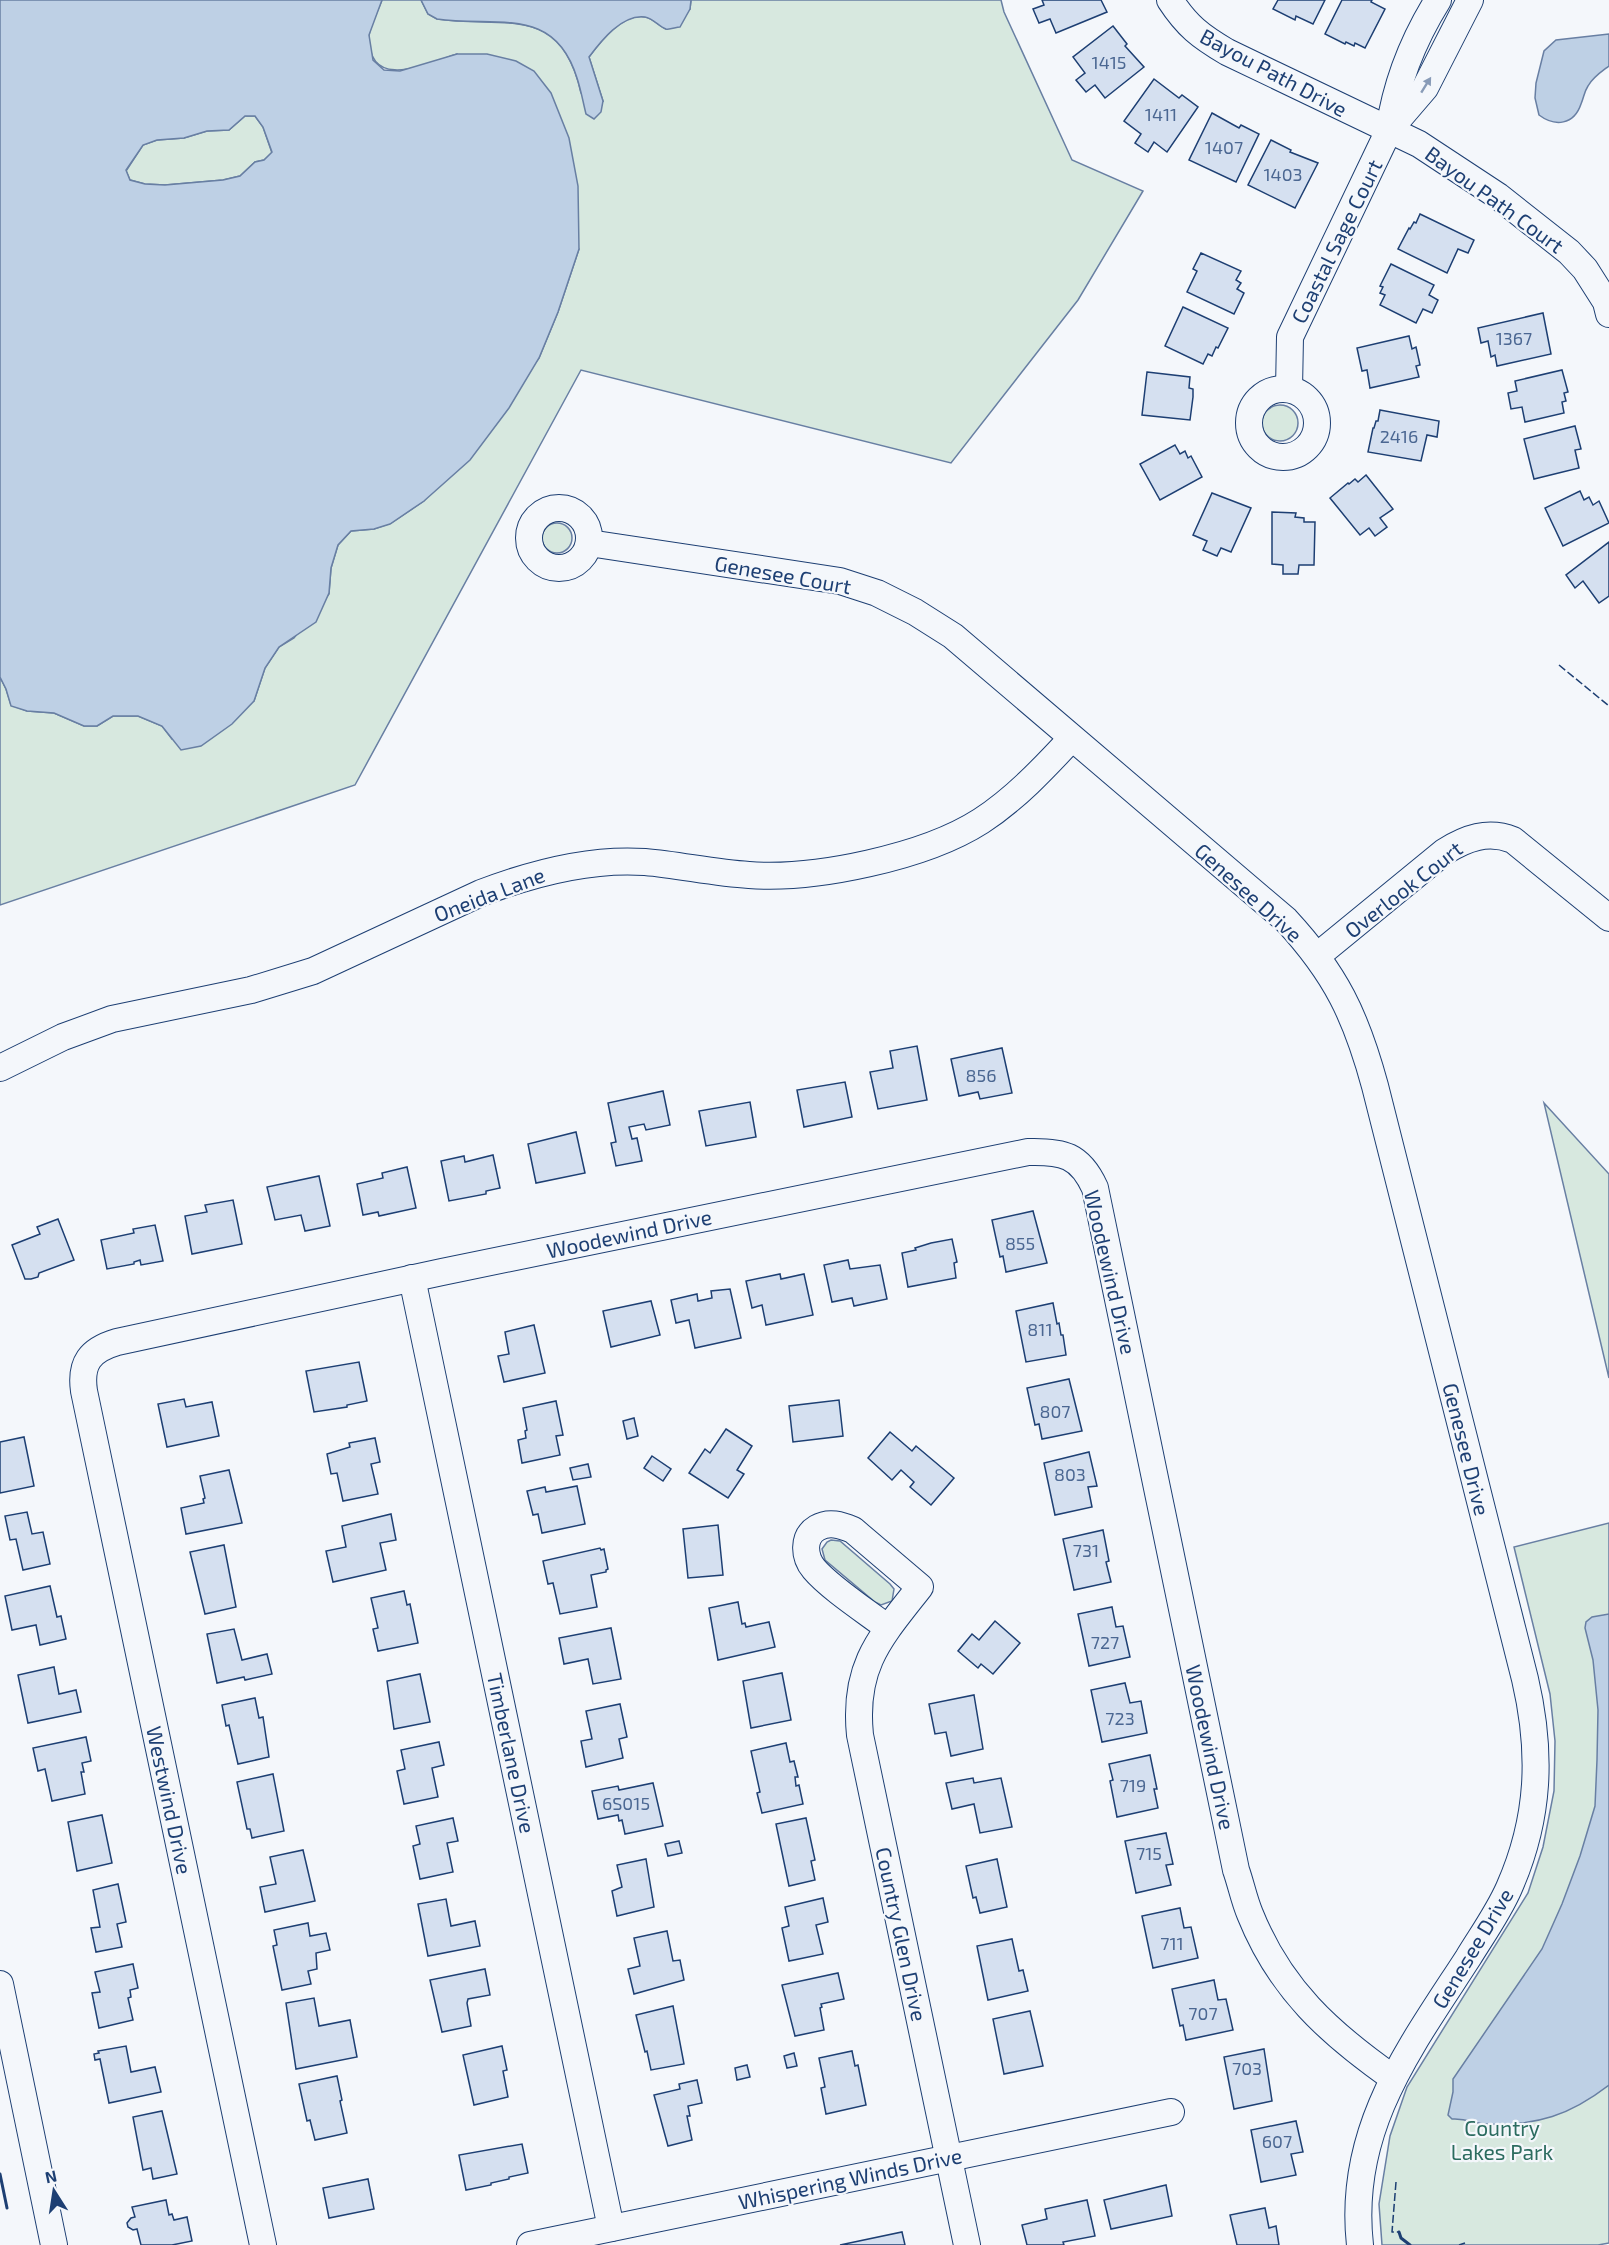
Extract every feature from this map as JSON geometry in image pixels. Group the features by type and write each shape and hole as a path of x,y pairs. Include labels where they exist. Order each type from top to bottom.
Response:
{"street":[{"name":"Bayou Path Drive","path":"1170,0 1184,21 1203,38 1227,52 1389,130"},
{"path":"1389,130 1394,100 1404,66 1438,0"},
{"path":"1389,130 1425,88 1470,0"},
{"name":"Bayou Path Court","path":"1389,130 1419,144 1498,196 1569,252 1585,269 1606,302 1609,311"},
{"name":"Coastal Sage Court","path":"1289,389 1290,337 1389,130"},
{"name":"Genesee Court","path":"590,543 840,581 877,592 953,636 1071,739"},
{"name":"Genesee Drive","path":"1071,739 1286,920 1317,956 1347,1002 1367,1056 1522,1669 1534,1725 1537,1775 1530,1822 1509,1888 1496,1915 1393,2078 1382,2101 1365,2155 1360,2180 1360,2245"},
{"name":"Oneida Lane","path":"0,1068 63,1037 112,1019 251,990 313,971 481,893 508,882 550,871 592,864 643,862 749,875 783,876 838,869 914,851 961,832 999,808 1019,793 1071,739"},
{"name":"Overlook Court","path":"1317,956 1444,852 1461,841 1476,836 1502,835 1513,840 1609,918"},
{"name":"Woodewind Drive","path":"90,1357 103,1346 117,1342 412,1278 1028,1152 1049,1151 1067,1155 1088,1173 1095,1188 1236,1870 1249,1912 1272,1958 1311,2012 1353,2050 1393,2078"},
{"name":"Timberlane Drive","path":"412,1278 611,2228"},
{"name":"Westwind Drive","path":"90,1357 82,1377 84,1391 263,2245"},
{"name":"Country Glen Drive","path":"888,1628 871,1655 859,1692 860,1735 967,2245"},
{"path":"0,1984 54,2245"},
{"name":"Whispering Winds Drive","path":"530,2245 1171,2112"}],"green space":[{"path":"382,0 421,0 428,14 437,19 508,23 545,32 560,44 572,64 581,93 603,101 589,57 600,43 620,24 636,17 653,20 666,29 690,9 691,0 1001,0 1004,12 1072,160 1143,191 1078,300 951,463 581,370 355,785 0,905 0,677 11,705 27,711 54,713 84,726 97,726 113,716 138,716 162,726 172,739 254,701 265,668 279,647 294,638 329,594 331,568 338,545 351,531 374,529 391,523 424,501 539,358 558,312 579,249 457,54 401,70 388,69 378,64 371,53 369,36"},
{"path":"245,116 255,116 263,127 272,153 264,160 255,162 240,176 223,180 165,185 145,184 130,180 126,171 143,145 157,140 184,138 207,131 229,130"},
{"path":"1280,405 1292,411 1298,423 1292,435 1280,441 1268,435 1262,423 1268,411"},
{"path":"557,523 563,524 571,532 571,544 563,552 557,553 551,552 543,544 542,538 543,532 551,524"},
{"path":"1544,1103 1609,1174 1609,1378"},
{"name":"Country Lakes Park","path":"1609,1523 1609,2243 1598,2245 1382,2245 1379,2204 1390,2136 1407,2087 1528,1893 1543,1847 1554,1791 1555,1741 1550,1694 1514,1547"},
{"path":"831,1540 840,1541 890,1584 894,1589 892,1601 881,1605 875,1602 825,1560 822,1549"}],"water":[{"path":"0,0 382,0 369,35 373,60 384,70 400,71 457,54 487,54 516,61 534,71 551,93 569,138 578,186 579,249 558,312 539,358 509,408 470,460 424,501 390,524 374,529 351,531 338,545 331,568 329,593 316,622 279,647 265,668 254,701 232,724 201,746 181,750 162,726 138,716 113,716 97,726 84,726 54,713 27,711 11,706 0,677","holes":["245,116 255,116 263,127 272,152 264,160 255,162 240,176 223,180 165,185 145,184 130,180 126,170 143,145 157,140 184,138 207,131 229,130"]},
{"path":"421,0 691,0 690,9 680,27 666,29 648,18 636,17 620,24 589,57 603,101 601,112 594,119 586,114 577,78 567,55 554,39 538,29 521,24 437,19 428,14"},
{"path":"1609,34 1609,66 1590,83 1574,116 1569,120 1557,122 1539,115 1535,98 1536,83 1544,51 1556,40"},
{"path":"1609,1614 1609,2085 1581,2104 1538,2120 1488,2124 1452,2119 1448,2115 1453,2079 1542,1949 1580,1856 1595,1806 1597,1760 1598,1710 1593,1660 1585,1628 1586,1622 1592,1617"}],"building":[{"path":"1042,0 1101,0 1107,12 1056,33 1050,19 1039,23 1033,9 1044,5"},
{"path":"1278,0 1325,0 1313,24 1296,16 1295,20 1273,9"},
{"path":"1342,0 1372,0 1371,2 1385,9 1365,48 1355,43 1354,46 1346,42 1345,44 1325,34"},
{"path":"1113,26 1127,44 1125,46 1144,67 1105,98 1095,85 1086,92 1076,80 1085,73 1073,57"},
{"path":"1154,79 1179,98 1182,95 1198,107 1167,152 1154,142 1148,152 1135,143 1141,134 1124,121"},
{"path":"1212,113 1239,128 1241,125 1259,134 1236,182 1189,160"},
{"path":"1271,140 1291,150 1290,152 1318,163 1295,208 1248,185"},
{"path":"1420,214 1474,240 1468,253 1458,249 1447,273 1398,249 1409,228 1414,222 1416,223"},
{"path":"1201,253 1241,271 1236,280 1241,283 1237,289 1244,293 1234,314 1187,292 1197,271 1193,269"},
{"path":"1391,264 1434,285 1429,295 1438,300 1432,313 1423,309 1416,323 1380,305 1385,295 1380,293 1383,287 1380,286"},
{"path":"1183,307 1228,328 1218,348 1216,347 1212,356 1208,354 1203,364 1165,346"},
{"path":"1543,313 1551,354 1497,366 1495,355 1491,357 1488,341 1481,343 1478,328"},
{"path":"1409,336 1412,349 1416,347 1420,365 1416,366 1419,377 1370,388 1367,370 1362,371 1357,348"},
{"path":"1562,370 1568,392 1564,393 1566,401 1562,402 1564,413 1525,422 1522,407 1511,409 1508,393 1517,391 1515,381"},
{"path":"1147,372 1190,377 1189,388 1193,389 1193,397 1190,420 1142,415"},
{"path":"1380,410 1439,421 1437,437 1427,435 1421,461 1368,452"},
{"path":"1575,426 1581,449 1575,450 1579,468 1534,479 1524,439"},
{"path":"1175,445 1180,454 1185,451 1188,458 1191,456 1202,477 1160,500 1140,464"},
{"path":"1366,475 1393,509 1380,518 1387,527 1375,536 1369,528 1360,535 1330,498 1348,483 1355,479 1358,482"},
{"path":"1580,491 1584,500 1589,497 1593,505 1599,501 1609,523 1563,546 1545,508"},
{"path":"1212,493 1251,508 1231,552 1221,548 1217,556 1203,550 1207,541 1193,535"},
{"path":"1272,512 1296,513 1295,517 1304,518 1304,522 1315,522 1314,565 1299,565 1298,574 1283,574 1283,565 1272,564"},
{"path":"1609,542 1609,596 1599,603 1583,581 1575,588 1566,575"},
{"path":"917,1046 927,1100 878,1109 870,1072 893,1068 890,1051"},
{"path":"1002,1048 1012,1093 980,1099 978,1092 959,1096 951,1059"},
{"path":"845,1082 852,1117 804,1127 797,1090"},
{"path":"663,1091 670,1125 646,1130 644,1124 629,1127 632,1139 637,1138 642,1161 616,1166 611,1143 616,1142 608,1103"},
{"path":"750,1102 756,1137 706,1146 699,1111"},
{"path":"576,1132 585,1173 536,1183 528,1144"},
{"path":"493,1155 500,1188 486,1191 486,1194 449,1201 441,1161 464,1156 465,1162"},
{"path":"407,1167 416,1208 379,1216 378,1212 363,1215 357,1184 383,1178 382,1173"},
{"path":"319,1176 330,1226 305,1231 301,1215 275,1220 267,1187"},
{"path":"233,1200 242,1244 192,1254 185,1216 207,1212 205,1205"},
{"path":"1033,1211 1047,1263 1006,1272 1003,1256 1000,1257 992,1220"},
{"path":"58,1219 74,1260 39,1273 38,1277 25,1279 12,1245 40,1234 37,1227"},
{"path":"155,1225 163,1261 141,1265 140,1260 134,1264 107,1269 101,1240 134,1233 133,1229"},
{"path":"952,1239 957,1262 954,1263 956,1278 908,1287 902,1253 931,1243"},
{"path":"848,1260 850,1269 880,1265 887,1299 854,1306 852,1298 832,1302 824,1265"},
{"path":"780,1274 781,1279 804,1274 813,1315 766,1325 762,1305 752,1308 746,1281"},
{"path":"730,1289 741,1338 695,1348 689,1320 676,1323 671,1300 697,1294 698,1301 712,1298 711,1291"},
{"path":"651,1301 660,1335 611,1347 603,1311"},
{"path":"1053,1303 1057,1324 1059,1323 1061,1335 1063,1335 1066,1355 1026,1362 1016,1311"},
{"path":"534,1325 545,1373 504,1382 498,1356 509,1354 505,1332"},
{"path":"359,1362 367,1401 347,1405 347,1407 314,1412 306,1371"},
{"path":"1069,1379 1082,1431 1042,1439 1039,1424 1035,1425 1027,1388"},
{"path":"184,1399 186,1407 212,1402 219,1436 167,1447 158,1404"},
{"path":"839,1400 843,1436 793,1442 789,1406"},
{"path":"556,1401 563,1435 556,1436 560,1455 522,1463 518,1440 526,1438 523,1408"},
{"path":"634,1418 638,1436 627,1439 623,1421"},
{"path":"726,1429 752,1446 737,1470 744,1474 728,1498 689,1473 705,1449 710,1453"},
{"path":"890,1432 912,1451 916,1446 954,1478 931,1505 910,1487 914,1482 901,1470 892,1480 868,1458"},
{"path":"24,1437 34,1486 0,1493 0,1442"},
{"path":"375,1438 380,1462 371,1464 378,1494 343,1501 337,1473 331,1474 327,1454 350,1447 349,1443"},
{"path":"1089,1452 1097,1486 1088,1487 1092,1507 1055,1515 1044,1463"},
{"path":"652,1456 671,1469 663,1481 644,1468"},
{"path":"588,1464 591,1477 573,1480 570,1468"},
{"path":"229,1470 242,1523 186,1534 181,1508 204,1503 200,1476"},
{"path":"577,1486 585,1524 542,1533 538,1514 533,1515 527,1491 545,1487 546,1492"},
{"path":"27,1512 32,1534 43,1532 50,1564 23,1570 16,1539 10,1540 5,1516"},
{"path":"391,1514 396,1540 380,1543 386,1570 333,1582 326,1551 346,1547 342,1526"},
{"path":"718,1525 723,1575 688,1578 683,1529"},
{"path":"1103,1530 1109,1561 1106,1562 1111,1582 1074,1590 1063,1539"},
{"path":"224,1545 236,1607 205,1614 190,1552"},
{"path":"604,1549 608,1569 606,1572 591,1575 597,1607 560,1614 553,1583 548,1584 543,1561"},
{"path":"50,1586 57,1617 61,1616 66,1639 40,1645 36,1625 12,1630 5,1596"},
{"path":"404,1591 407,1605 410,1604 418,1643 378,1651 373,1629 378,1628 371,1598"},
{"path":"738,1602 742,1624 745,1623 746,1627 769,1622 775,1647 718,1660 709,1608"},
{"path":"1112,1607 1116,1627 1123,1626 1130,1657 1089,1666 1078,1614"},
{"path":"995,1621 1020,1643 993,1674 981,1664 978,1668 958,1651 972,1634 979,1640"},
{"path":"611,1628 621,1679 593,1684 588,1659 564,1664 559,1638"},
{"path":"234,1629 242,1660 267,1654 272,1674 217,1683 207,1634"},
{"path":"54,1667 59,1694 76,1690 81,1712 28,1723 18,1675"},
{"path":"782,1673 791,1720 751,1728 743,1681"},
{"path":"420,1674 430,1722 394,1729 387,1681"},
{"path":"1125,1683 1130,1703 1141,1701 1147,1733 1102,1742 1091,1690"},
{"path":"974,1695 983,1749 951,1756 946,1732 935,1734 929,1704"},
{"path":"255,1698 259,1718 263,1717 269,1757 238,1764 222,1705"},
{"path":"620,1704 627,1737 619,1739 623,1758 586,1767 581,1741 592,1739 586,1711"},
{"path":"86,1737 91,1761 82,1763 84,1772 81,1772 85,1794 52,1801 45,1769 38,1771 33,1748"},
{"path":"439,1742 444,1765 432,1768 438,1797 404,1804 397,1771 405,1769 401,1750"},
{"path":"786,1743 790,1762 794,1761 798,1777 795,1777 796,1786 799,1785 803,1804 762,1813 751,1751"},
{"path":"1150,1755 1157,1789 1154,1789 1158,1808 1117,1817 1109,1764"},
{"path":"273,1774 284,1831 252,1838 250,1829 247,1829 237,1782"},
{"path":"973,1778 974,1783 1001,1778 1012,1827 980,1833 974,1804 952,1809 946,1783"},
{"path":"653,1783 663,1826 625,1834 622,1820 619,1821 618,1815 598,1819 592,1791 618,1786 619,1790"},
{"path":"102,1815 112,1863 77,1871 68,1822"},
{"path":"453,1818 458,1841 447,1843 453,1872 420,1879 413,1846 420,1844 416,1826"},
{"path":"806,1818 815,1860 811,1861 815,1880 789,1886 776,1824"},
{"path":"1166,1833 1173,1864 1166,1865 1171,1885 1136,1893 1125,1841"},
{"path":"679,1841 682,1853 668,1856 665,1844"},
{"path":"303,1850 315,1901 265,1912 260,1887 276,1884 270,1857"},
{"path":"646,1859 654,1907 617,1916 612,1891 622,1887 617,1865"},
{"path":"997,1859 1007,1907 980,1913 976,1897 973,1898 966,1866"},
{"path":"118,1884 126,1922 117,1924 122,1947 96,1952 91,1928 100,1927 93,1890"},
{"path":"823,1898 828,1922 816,1925 823,1954 789,1961 782,1928 789,1926 785,1907"},
{"path":"446,1899 451,1926 475,1921 480,1946 428,1956 418,1904"},
{"path":"1180,1908 1184,1928 1191,1927 1198,1958 1153,1968 1142,1916"},
{"path":"308,1923 310,1936 326,1933 330,1950 316,1953 317,1969 308,1971 311,1984 282,1990 273,1946 277,1945 274,1930"},
{"path":"667,1931 673,1961 680,1960 684,1980 634,1994 628,1969 640,1966 634,1938"},
{"path":"1012,1939 1019,1971 1023,1970 1028,1991 988,2000 977,1946"},
{"path":"133,1964 138,1988 130,1990 131,1997 128,1998 133,2020 99,2028 92,1993 100,1992 95,1972"},
{"path":"485,1969 490,1995 468,1999 471,2026 442,2032 430,1980"},
{"path":"838,1973 844,1999 821,2004 824,2030 795,2036 782,1985"},
{"path":"1214,1980 1218,2000 1226,1999 1233,2030 1186,2040 1183,2025 1180,2026 1172,1989"},
{"path":"314,1998 319,2026 350,2020 357,2057 296,2069 286,2003"},
{"path":"673,2006 684,2064 651,2070 636,2015"},
{"path":"1030,2011 1043,2066 1004,2074 993,2019"},
{"path":"126,2046 131,2072 155,2067 161,2092 109,2103 100,2059 95,2060 94,2054 99,2053 98,2051"},
{"path":"502,2046 507,2070 503,2071 508,2097 474,2105 463,2055"},
{"path":"1264,2049 1272,2101 1234,2109 1224,2057"},
{"path":"852,2051 855,2066 858,2065 866,2105 826,2114 821,2088 825,2087 819,2058"},
{"path":"794,2053 797,2066 787,2068 784,2056"},
{"path":"747,2065 750,2077 737,2080 735,2068"},
{"path":"337,2076 347,2133 315,2140 310,2120 307,2121 299,2084"},
{"path":"697,2080 702,2103 688,2106 690,2116 687,2116 692,2140 668,2146 654,2095 680,2089 679,2084"},
{"path":"162,2111 177,2174 153,2179 151,2168 143,2170 133,2117"},
{"path":"1296,2121 1303,2152 1291,2154 1296,2175 1261,2182 1251,2130"},
{"path":"522,2144 528,2173 466,2190 459,2155"},
{"path":"368,2179 374,2209 329,2218 323,2188"},
{"path":"1166,2185 1172,2216 1111,2229 1104,2200"},
{"path":"166,2200 169,2215 172,2214 174,2220 187,2217 192,2241 172,2245 141,2245 137,2229 133,2230 128,2227 127,2223 135,2217 132,2207"},
{"path":"1087,2200 1095,2236 1063,2242 1064,2245 1027,2245 1022,2225 1047,2219 1045,2209"},
{"path":"1265,2208 1269,2228 1276,2226 1279,2245 1237,2245 1230,2215"},
{"path":"902,2232 905,2245 840,2245"}],"fence":[{"path":"1559,665 1609,706"},
{"path":"1396,2182 1392,2232 1399,2232"},
{"path":"1459,2245 1465,2243"}],"wall":[{"path":"0,2174 7,2208"},
{"path":"1399,2232 1401,2238 1410,2245"}]}
